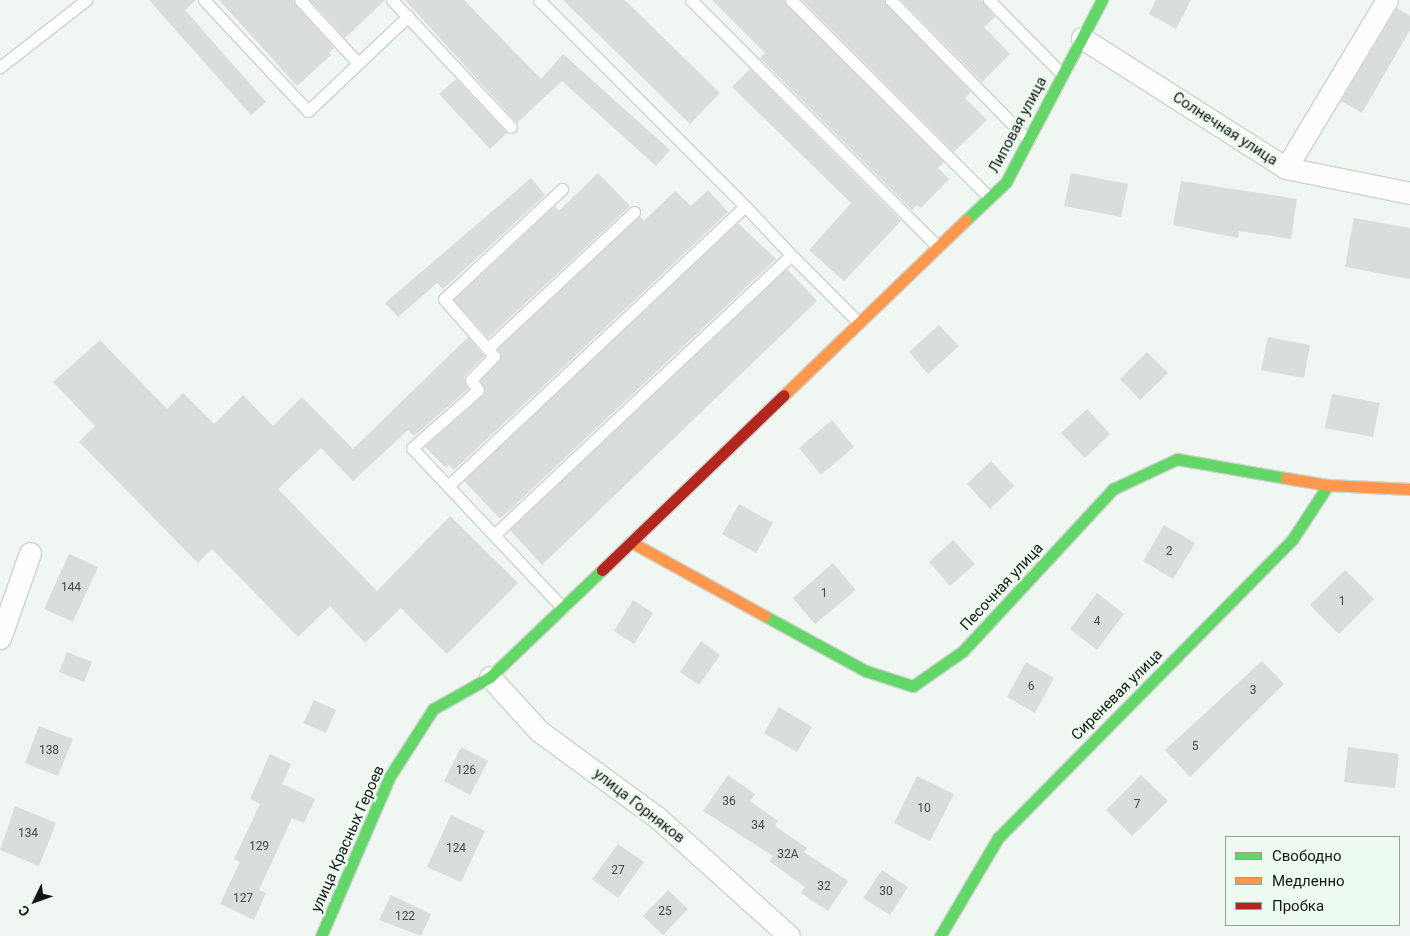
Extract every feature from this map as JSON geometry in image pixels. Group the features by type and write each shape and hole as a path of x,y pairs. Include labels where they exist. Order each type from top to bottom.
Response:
{"street":[{"path":"1286,168 1387,0"},
{"name":"Липовая улица","path":"631,542 936,245 1006,182 1082,38 1096,3"},
{"name":"Солнечная улица","path":"1082,38 1286,168 1410,193"},
{"name":"Песочная улица","path":"631,542 866,671 913,686 963,651 1113,489 1177,459 1328,485 1410,489"},
{"name":"Сиреневая улица","path":"940,936 998,838 1292,540 1328,485"},
{"name":"улица Красных Героев","path":"321,936 390,776 433,709 490,676 631,542"},
{"path":"0,638 30,553"},
{"name":"улица Горняков","path":"490,676 539,731 658,818 789,936"}],"lane":[{"path":"0,67 86,0"},
{"path":"204,0 308,111 408,16"},
{"path":"300,0 358,63"},
{"path":"392,0 511,127"},
{"path":"539,0 858,322"},
{"path":"691,0 936,245"},
{"path":"791,0 989,198"},
{"path":"890,0 1028,140"},
{"path":"989,0 1062,75"},
{"path":"562,189 444,299 494,356 471,380 478,390 412,448 563,608"},
{"path":"448,486 745,206"},
{"path":"488,349 634,212"},
{"path":"494,535 791,255"}],"building":[{"path":"149,0 196,0 185,10 266,102 251,115"},
{"path":"219,0 293,0 334,48 329,53 331,55 297,86"},
{"path":"310,0 385,0 345,38"},
{"path":"405,0 464,0 541,79 563,54 670,150 656,166 562,81 517,123"},
{"path":"563,0 625,0 720,93 690,124"},
{"path":"712,0 784,0 944,162 938,168 949,179 921,208 917,205 912,210 760,58 765,53"},
{"path":"802,0 884,0 971,92 965,98 987,120 954,152"},
{"path":"901,0 982,0 995,17 984,27 1010,54 982,82"},
{"path":"1156,0 1191,0 1176,29 1149,14"},
{"path":"1397,8 1410,16 1410,30 1362,113 1341,101"},
{"path":"750,69 901,221 844,281 809,250 851,203 732,87"},
{"path":"456,79 507,133 490,149 439,94"},
{"path":"598,173 630,206 488,338 454,300 555,206 559,211"},
{"path":"1071,173 1128,184 1121,217 1064,206"},
{"path":"531,178 545,195 443,289 437,283 398,317 385,303"},
{"path":"1181,181 1297,199 1291,239 1239,231 1238,238 1173,225"},
{"path":"708,190 728,212 454,470 449,465 446,468 425,447 483,395 485,389 481,381 501,358 498,349 640,216 644,221 675,191 691,206"},
{"path":"1354,218 1410,228 1410,279 1345,267"},
{"path":"738,223 776,259 500,519 464,481"},
{"path":"787,269 817,301 542,565 510,530"},
{"path":"939,325 959,346 928,374 909,352"},
{"path":"468,337 484,356 464,377 468,389 414,436 408,430 353,481 321,448 278,489 377,591 450,516 518,583 447,654 401,608 365,643 330,606 298,637 212,549 198,563 79,442 95,426 53,382 100,340 167,409 183,393 214,424 243,395 273,426 302,397 353,449"},
{"path":"1268,337 1310,345 1304,378 1261,370"},
{"path":"1147,352 1168,373 1140,400 1120,379"},
{"path":"1332,394 1380,403 1373,437 1325,428"},
{"path":"1087,409 1110,434 1085,458 1061,433"},
{"path":"832,420 854,447 821,475 799,448"},
{"path":"991,461 1014,486 990,509 967,484"},
{"path":"739,504 773,523 756,553 722,534"},
{"path":"1164,525 1195,543 1173,579 1143,561"},
{"path":"953,540 975,564 950,586 929,562"},
{"path":"69,554 98,567 73,622 44,609"},
{"path":"833,563 856,590 815,624 793,598"},
{"path":"1345,570 1374,599 1339,634 1310,605"},
{"path":"1097,593 1124,614 1097,650 1070,629"},
{"path":"633,600 653,613 634,644 614,631"},
{"path":"701,641 720,655 699,685 680,672"},
{"path":"67,652 92,662 84,682 59,672"},
{"path":"1262,661 1284,684 1190,777 1165,750"},
{"path":"1026,662 1054,678 1035,713 1007,697"},
{"path":"314,700 336,710 326,733 303,723"},
{"path":"779,707 812,727 797,752 764,733"},
{"path":"39,726 73,739 58,776 25,763"},
{"path":"461,747 488,761 470,795 444,781"},
{"path":"1348,747 1399,754 1395,788 1344,782"},
{"path":"270,754 291,764 282,784 315,799 304,823 292,818 259,890 266,893 254,920 220,904 240,862 234,859 260,804 250,799"},
{"path":"728,775 755,794 750,801 778,821 775,826 807,848 804,852 848,881 828,911 801,893 805,887 769,861 773,856 703,811"},
{"path":"1141,775 1168,801 1132,836 1106,810"},
{"path":"917,776 954,794 930,841 894,823"},
{"path":"15,806 56,823 39,866 0,850"},
{"path":"451,815 485,831 461,882 427,867"},
{"path":"618,844 644,862 618,898 592,879"},
{"path":"882,870 908,887 890,915 863,898"},
{"path":"668,890 688,909 663,935 643,916"},
{"path":"391,895 431,914 421,936 379,920"}],"traffic: fast":[{"path":"966,220 1006,182 1102,0"},
{"path":"765,616 866,671 913,686 963,651 1113,489 1177,459 1286,478"},
{"path":"940,936 998,838 1292,540 1328,485"},
{"path":"321,936 390,776 433,709 490,677 602,570"}],"traffic: slow":[{"path":"784,395 966,220"},
{"path":"1286,478 1328,485 1410,489"},
{"path":"631,542 765,616"}],"traffic: jam":[{"path":"602,570 784,395"}]}
